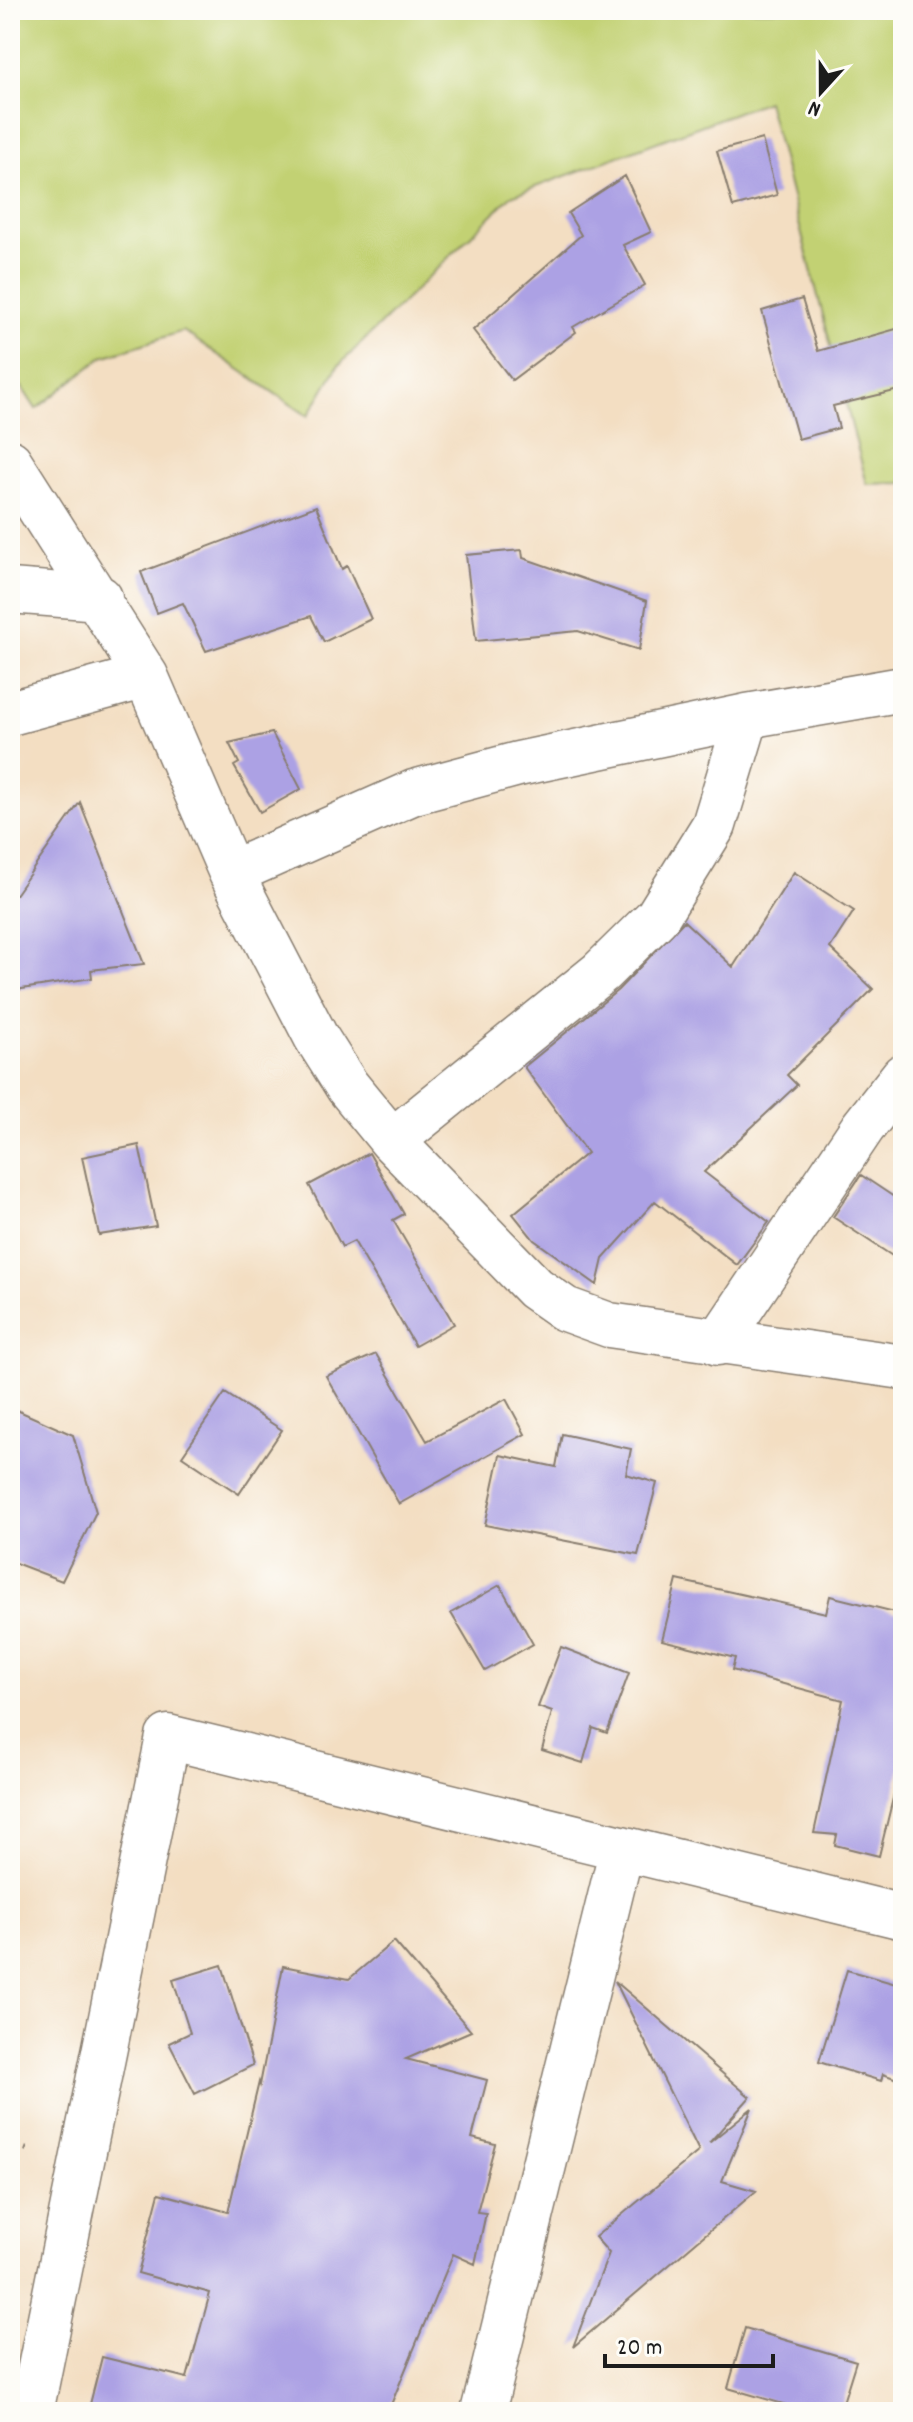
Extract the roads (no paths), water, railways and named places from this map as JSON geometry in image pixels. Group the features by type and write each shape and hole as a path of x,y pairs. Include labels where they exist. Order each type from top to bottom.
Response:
{"street":[{"path":"10,462 100,598 146,676 231,873 316,1037 347,1086 392,1141 535,1288 565,1309 609,1325 718,1343 903,1367"},
{"path":"10,591 100,598"},
{"path":"10,713 146,676"},
{"path":"231,873 414,792 518,764 747,716 903,689"},
{"path":"392,1141 601,972 657,917 714,825 747,716"},
{"path":"718,1343 863,1127 903,1076"},
{"path":"31,2412 168,1737 903,1917"},
{"path":"483,2412 622,1848"}]}
